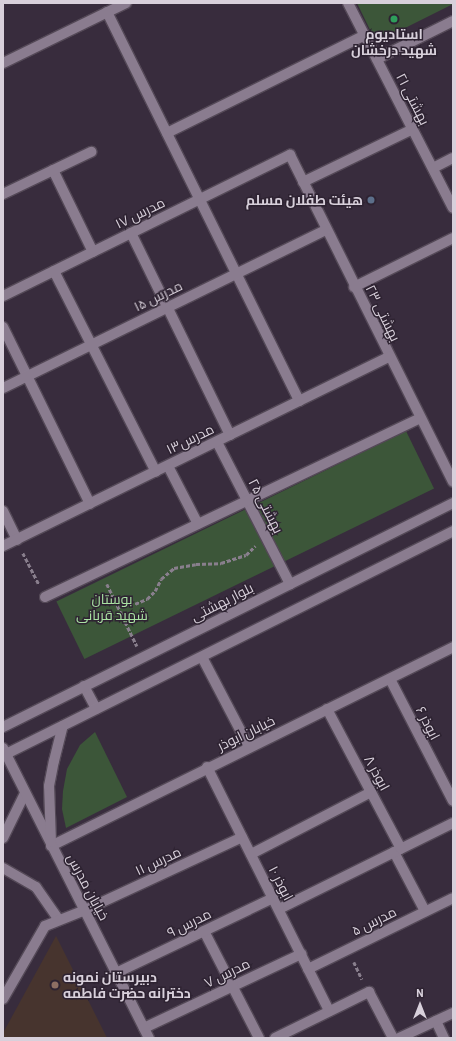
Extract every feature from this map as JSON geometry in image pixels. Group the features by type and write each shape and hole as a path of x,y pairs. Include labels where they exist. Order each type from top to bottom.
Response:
{"street":[{"path":"3,63 126,3"},
{"name":"بهشتی ۲۱","path":"348,3 453,208"},
{"path":"107,12 299,401"},
{"path":"377,59 453,21"},
{"path":"167,133 365,36"},
{"path":"303,182 413,129"},
{"path":"3,194 90,152"},
{"name":"بهشتی ۲۳","path":"290,155 354,287 453,482"},
{"name":"مدرس ۱۷","path":"3,296 290,155"},
{"path":"432,168 453,158"},
{"path":"53,170 93,252"},
{"name":"مدرس ۱۵","path":"3,388 326,230"},
{"path":"131,233 230,435"},
{"path":"354,287 453,238"},
{"path":"54,271 156,472"},
{"path":"3,327 90,504"},
{"name":"مدرس۱۳","path":"3,546 389,357"},
{"path":"45,597 420,418"},
{"name":"بهشتی ۲۵","path":"217,442 290,584"},
{"path":"168,466 198,524"},
{"name":"بلوار بهشتی","path":"3,727 453,503"},
{"path":"3,511 17,540"},
{"path":"4,751 63,726 452,533"},
{"name":"خیابان ابوذر","path":"51,846 248,747 453,647"},
{"path":"202,657 248,747"},
{"name":"ابوذر ۶","path":"390,679 453,801"},
{"path":"84,686 96,709"},
{"name":"ابوذر ۸","path":"327,709 371,792 425,911"},
{"path":"51,846 50,786 54,761 63,726"},
{"name":"خیابان مدرس","path":"4,751 149,1038"},
{"name":"ابوذر ۱۰","path":"208,767 329,1011"},
{"path":"251,854 371,792"},
{"path":"3,838 25,793"},
{"path":"279,909 453,823"},
{"name":"مدرس ۱۱","path":"3,999 45,926 85,910 242,837"},
{"path":"3,868 36,887 59,920"},
{"name":"مدرس ۹","path":"116,973 273,898"},
{"name":"مدرس ۵","path":"308,969 453,898"},
{"path":"204,931 259,1038"},
{"name":"مدرس ۷","path":"144,1028 300,954"},
{"path":"275,1038 369,992 393,1038"},
{"path":"399,1038 453,1013"},
{"path":"436,1021 444,1038"}],"path":[{"path":"116,604 135,604 147,599 155,591 161,579 174,568 184,565 221,563 246,555 265,535"},
{"path":"17,540 45,597"},
{"path":"100,570 143,658"},
{"path":"347,950 369,992"}],"shaded area":[{"name":"دبیرستان نمونه دخترانه حضرت فاطمه","path":"56,936 107,1038 3,1038 3,1033"}],"green space":[{"name":"استادیوم شهید درخشان","path":"357,3 453,4 391,35 372,34"},
{"name":"بوستان شهید قربانی","path":"406,431 434,489 84,659 56,602"},
{"path":"95,732 127,797 66,828 62,809 63,791 67,769 80,745"}],"place":[{"name":"استادیوم شهید درخشان","path":"394,19"},
{"name":"هيئت طفلان مسلم","path":"371,200"},
{"name":"دبیرستان نمونه دخترانه حضرت فاطمه","path":"55,985"}]}
